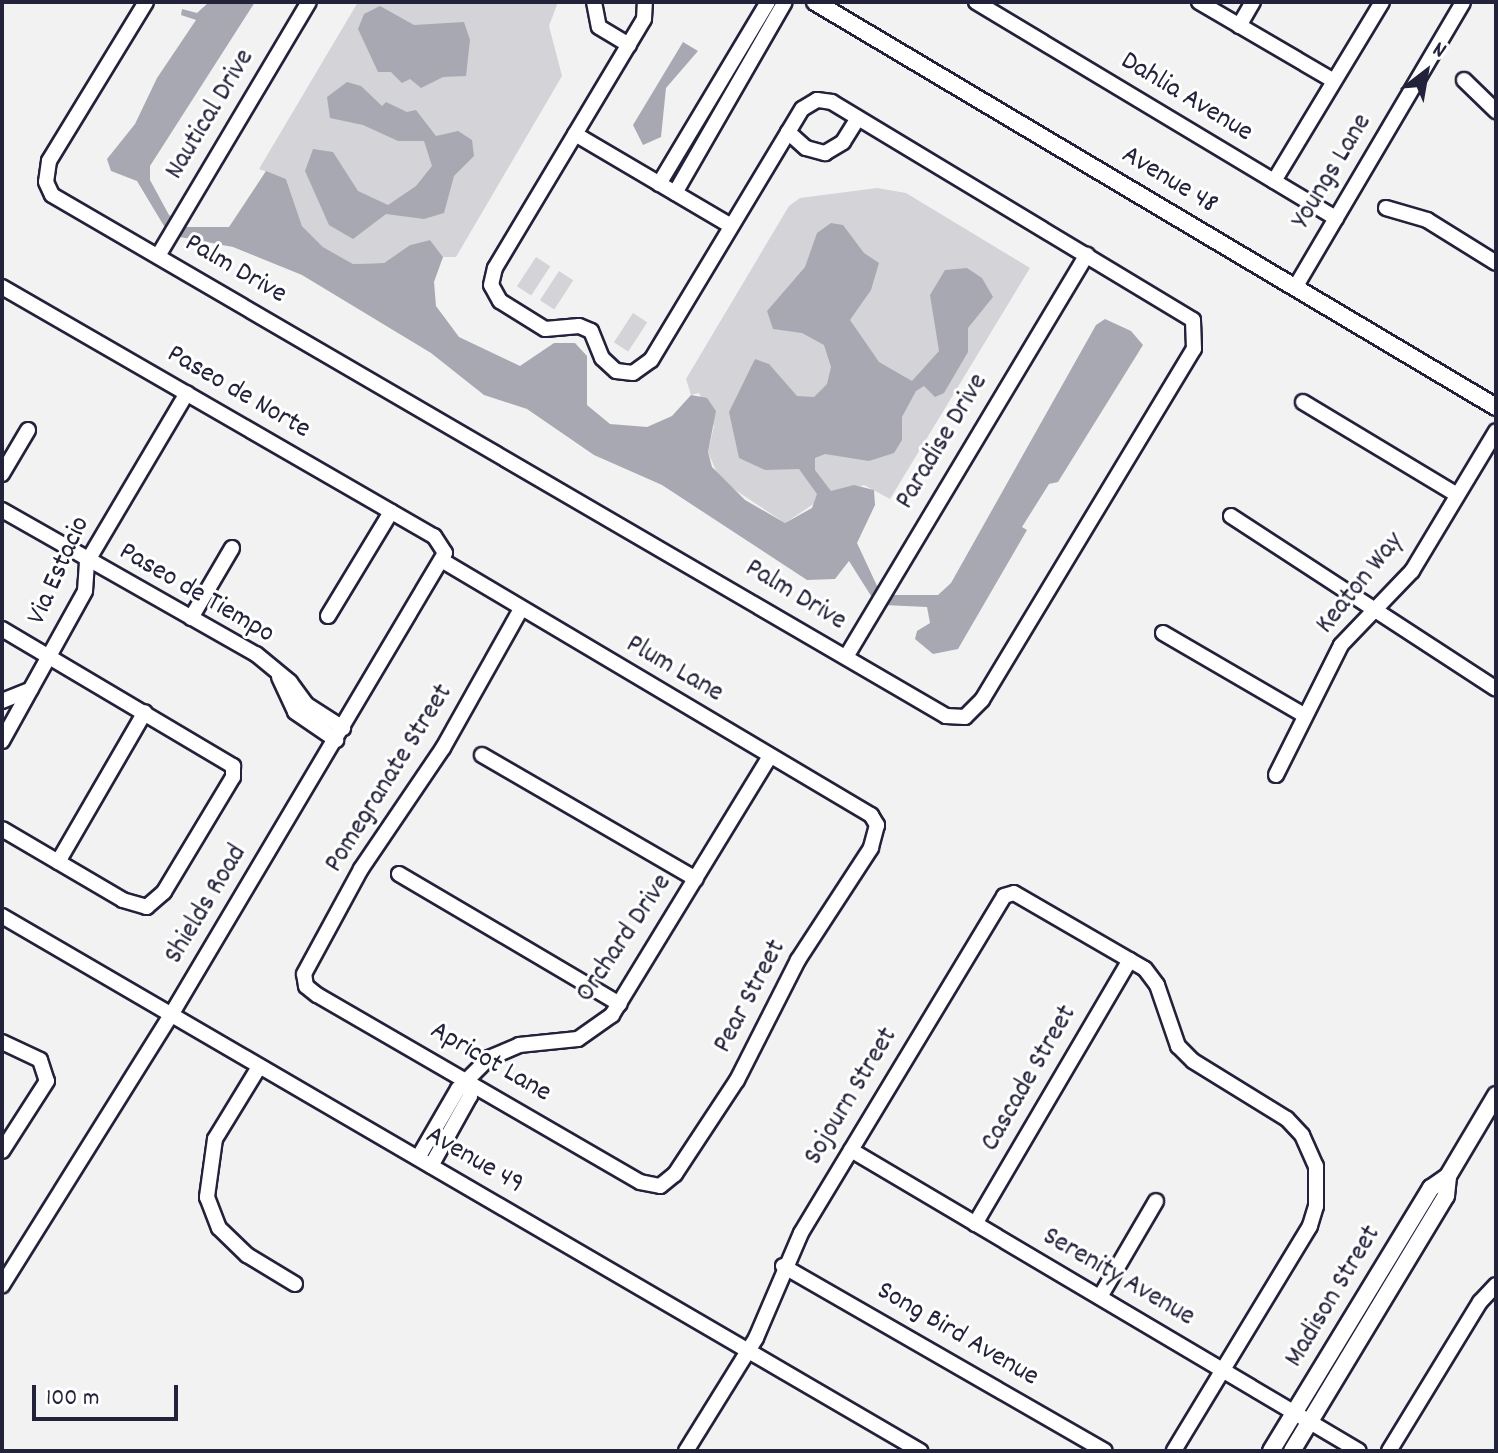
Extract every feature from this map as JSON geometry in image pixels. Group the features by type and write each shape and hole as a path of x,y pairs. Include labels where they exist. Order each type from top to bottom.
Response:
{"main road":[{"name":"Avenue 48","path":"815,2 1496,407"},
{"name":"Madison Street","path":"1271,1451 1431,1188 1448,1176 1496,1095"},
{"name":"Madison Street","path":"1292,1451 1446,1196 1448,1176"}],"street":[{"name":"Palm Drive","path":"146,2 49,161 46,182 59,201 946,716 965,717 977,708 1194,349 1193,320 832,102 817,100 802,109 641,369 624,373 608,365 596,336 586,328 545,329 500,301 491,285 495,268 644,19 645,2"},
{"name":"Nautical Drive","path":"158,256 309,2"},
{"path":"594,2 595,22 629,45"},
{"path":"659,184 768,2"},
{"path":"675,193 785,2"},
{"name":"Dahlia Avenue","path":"976,2 1336,218"},
{"path":"1199,2 1334,81"},
{"path":"1239,26 1253,2"},
{"path":"1274,181 1382,2"},
{"name":"Youngs Lane","path":"1296,286 1463,2"},
{"path":"1464,80 1496,111"},
{"path":"788,132 806,148 825,153 843,142 858,118"},
{"path":"575,134 731,226"},
{"path":"1386,208 1427,220 1496,263"},
{"name":"Paradise Drive","path":"846,657 1087,255"},
{"name":"Paseo de Norte","path":"2,287 391,512 444,554"},
{"name":"Via Estacio","path":"2,741 85,591 87,562 187,393"},
{"path":"1303,402 1457,495"},
{"path":"2,474 28,430"},
{"name":"Keaton Way","path":"1276,775 1341,645 1379,611 1412,571 1496,431"},
{"name":"Paseo de Tiempo","path":"2,510 87,562 256,654 340,734"},
{"path":"328,616 391,512"},
{"path":"1231,516 1494,683"},
{"path":"191,618 232,548"},
{"name":"Plum Lane","path":"444,554 520,611 871,815 877,825"},
{"name":"Shields Road","path":"2,1285 171,1015 444,554"},
{"name":"Pomegranate Street","path":"304,974 361,869 443,748 520,611"},
{"path":"2,629 233,766 233,777 164,892 147,907 123,900 2,829"},
{"path":"1163,633 1304,715"},
{"path":"2,701 31,689"},
{"path":"58,862 145,712"},
{"path":"482,755 696,879"},
{"name":"Orchard Drive","path":"424,1162 458,1089 499,1053 519,1045 578,1039 620,1004 770,756"},
{"name":"Pear Street","path":"660,1186 675,1174 737,1080 809,941 871,848 877,825"},
{"path":"399,874 620,1004"},
{"name":"Sojourn Street","path":"686,1451 748,1351 772,1305 783,1266 1004,896 1025,895 1130,960"},
{"name":"Avenue 49","path":"2,916 920,1451"},
{"path":"1130,960 1157,985 1178,1046 1193,1061 1287,1119 1302,1135 1316,1166 1318,1185 1310,1226 1174,1451"},
{"name":"Cascade Street","path":"975,1224 1130,960"},
{"name":"Apricot Lane","path":"304,974 306,986 317,995 640,1182 660,1186"},
{"path":"2,1042 40,1060 47,1071 47,1081 2,1151"},
{"path":"259,1067 215,1139 207,1197 219,1228 247,1255 295,1284"},
{"name":"Serenity Avenue","path":"851,1150 1359,1451"},
{"path":"1100,1297 1156,1201"},
{"name":"Song Bird Avenue","path":"783,1266 1105,1451"},
{"path":"1389,1451 1480,1302 1496,1285"}],"shaded area":[{"path":"209,2 255,2 150,166 150,180 169,215 187,227 229,227 266,171 286,179 302,226 323,247 353,264 384,263 410,245 430,240 443,257 434,282 436,306 459,337 520,366 554,343 575,343 587,356 587,405 610,424 647,427 672,416 691,395 707,398 716,411 708,452 712,467 745,500 785,523 812,508 817,494 799,469 765,470 739,458 729,412 755,359 769,364 797,396 814,397 827,384 831,367 824,345 802,333 773,329 767,311 805,267 817,233 831,223 843,225 864,253 879,263 871,290 850,320 879,362 912,381 939,351 930,295 945,270 967,268 982,278 993,297 968,328 968,352 944,393 935,397 924,386 916,391 902,417 902,440 894,453 869,461 825,454 815,458 815,470 831,491 854,485 874,490 875,505 857,543 878,588 889,595 938,595 951,583 1096,325 1105,319 1131,331 1143,345 1058,482 1049,484 1022,527 1027,530 958,649 933,654 915,639 917,631 930,623 927,607 884,605 873,599 849,561 835,579 807,580 662,485 594,455 527,409 484,395 431,353 302,275 233,247 180,237 164,226 137,181 111,171 107,159 135,124 157,78 196,20 181,15 182,9 197,13"},
{"path":"358,2 558,2 549,26 562,76 456,257 443,257 430,240 410,245 384,263 353,264 323,247 302,226 286,179 259,169"},
{"path":"380,6 414,25 464,22 470,40 466,76 443,77 421,88 410,79 402,83 391,72 378,72 358,29 364,14"},
{"path":"683,42 698,51 666,88 661,137 643,145 633,125"},
{"path":"347,82 361,86 382,106 386,102 407,112 416,110 436,136 458,131 472,140 474,156 454,176 444,213 424,219 386,214 353,239 329,225 305,171 313,149 333,152 358,191 388,205 416,186 432,166 424,141 398,141 363,125 330,118 327,97"},
{"path":"877,188 906,193 1030,268 890,499 864,485 818,501 785,523 720,480 708,452 714,426 699,393 691,395 686,379 789,206 800,198"},
{"path":"536,257 550,266 531,296 517,286"},
{"path":"559,271 573,280 554,310 540,300"},
{"path":"633,313 647,322 628,352 614,342"}]}
